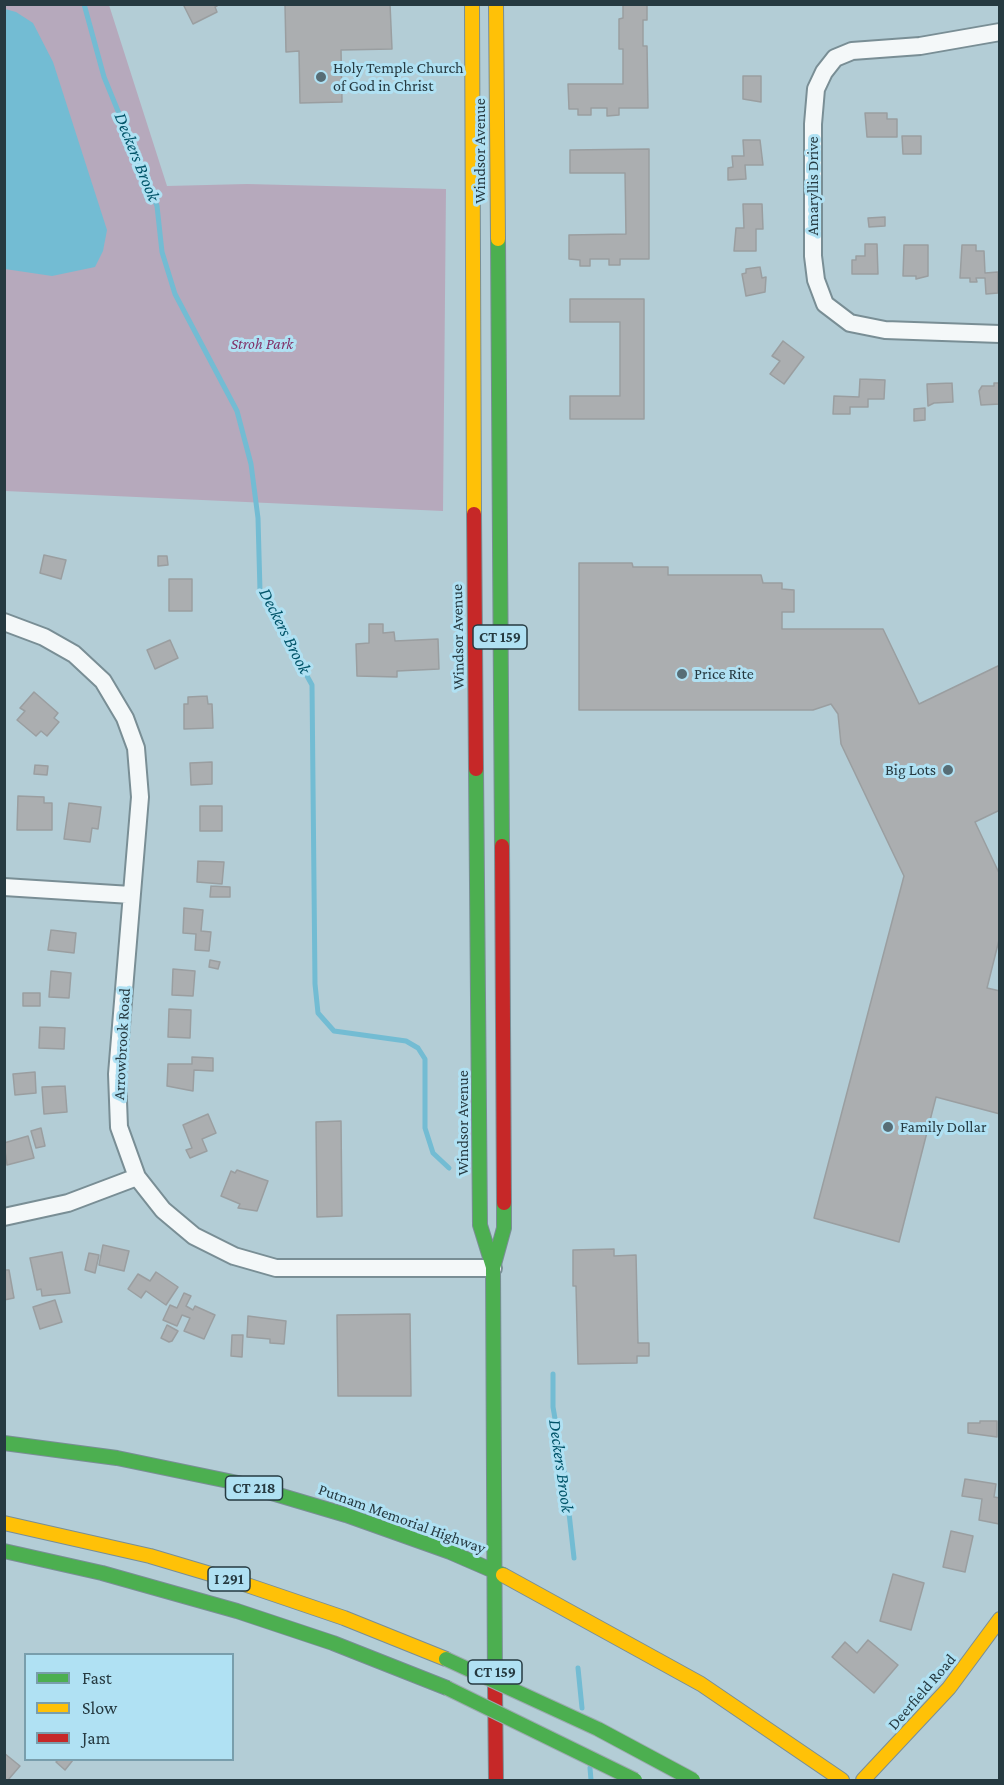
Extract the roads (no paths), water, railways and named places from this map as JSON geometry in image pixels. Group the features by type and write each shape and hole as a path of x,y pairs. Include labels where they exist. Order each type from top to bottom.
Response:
{"main road":[{"name":"Windsor Avenue","path":"472,4 480,1225 493,1268"},
{"name":"Windsor Avenue","path":"496,4 504,1121 504,1228 493,1268 496,1780"},
{"path":"473,108 497,108"},
{"path":"474,307 498,307"},
{"path":"475,714 501,720"},
{"path":"480,1121 504,1121"},
{"name":"Putnam Memorial Highway","path":"4,1443 117,1458 238,1483 382,1527 494,1571 649,1653 737,1708 842,1780"},
{"name":"I 291","path":"4,1523 130,1551 244,1584 344,1618 446,1659 598,1729 693,1780"},
{"name":"I 291","path":"4,1551 102,1573 237,1611 333,1643 447,1688 522,1722 635,1780"},
{"name":"Deerfield Road","path":"863,1780 949,1688 999,1619"}],"street":[{"name":"Amaryllis Drive","path":"999,32 920,46 852,51 835,58 824,72 816,89 813,148 813,256 816,280 825,304 850,323 885,330 999,334"},
{"name":"Arrowbrook Road","path":"4,622 44,637 74,654 104,681 125,718 136,748 140,797 117,1074 119,1127 137,1177 163,1210 194,1236 234,1256 276,1268 493,1268"},
{"path":"4,888 131,895"},
{"path":"4,1217 68,1203 137,1177"}],"water":[{"path":"5,9 16,12 33,23 53,62 107,230 103,251 95,267 52,276 5,269"}],"waterway":[{"name":"Deckers Brook","path":"84,4 104,77 157,206 162,252 175,294 237,411 251,464 258,518 260,591 312,685 315,984 318,1013 334,1031 406,1041 418,1048 425,1059 425,1128 433,1153 449,1168"},
{"name":"Deckers Brook","path":"553,1374 553,1407 565,1477 574,1558"},
{"name":"Deckers Brook","path":"578,1668 582,1708"},
{"name":"Deckers Brook","path":"590,1768 591,1780"}],"place":[{"name":"Holy Temple Church of God in Christ","path":"321,77"},
{"name":"Price Rite","path":"682,674"},
{"name":"Big Lots","path":"948,770"},
{"name":"Family Dollar","path":"888,1127"}],"park label":[{"name":"Stroh Park","path":"262,344"}]}
